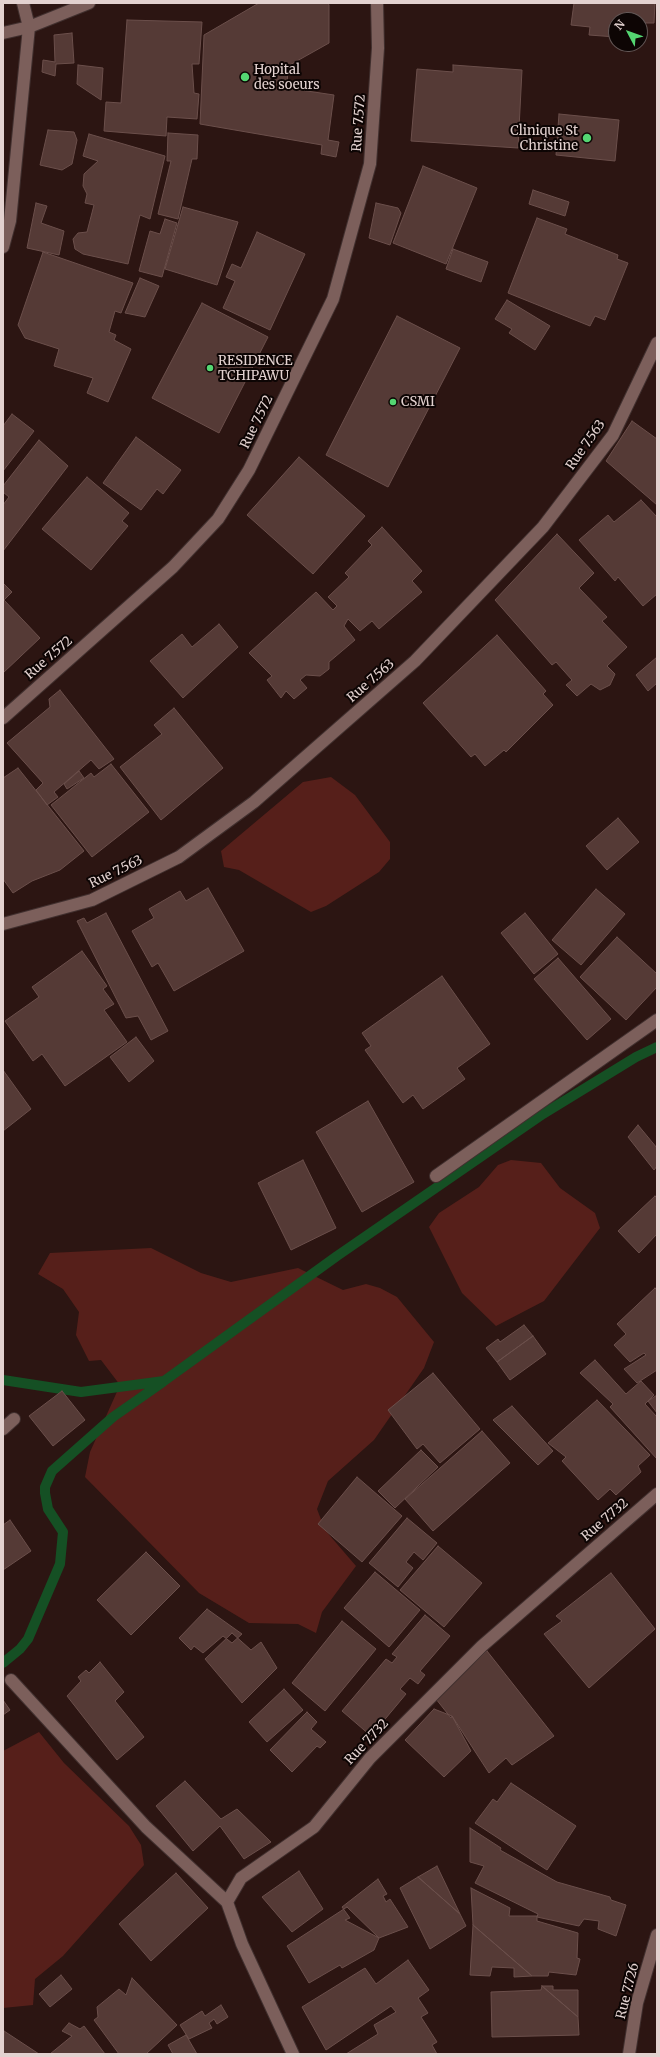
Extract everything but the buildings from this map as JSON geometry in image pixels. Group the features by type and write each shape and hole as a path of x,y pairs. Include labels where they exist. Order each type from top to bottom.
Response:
{"street":[{"path":"3,247 10,221 29,26 23,3"},
{"path":"3,33 29,26 89,3"},
{"name":"Rue 7.572","path":"3,718 173,567 218,519 249,470 333,299 370,164 378,48 377,3"},
{"name":"Rue 7.563","path":"3,924 92,900 179,857 254,802 415,661 543,526 613,435 657,343"},
{"path":"436,1176 657,1020"},
{"path":"3,1430 14,1419"},
{"name":"Rue 7.732","path":"227,1902 241,1878 314,1827 370,1758 482,1646 657,1494"},
{"path":"11,1680 146,1827 227,1902 242,1944 293,2054"},
{"name":"Rue 7.726","path":"629,2054 637,2003 657,1935"}],"shaded area":[{"path":"331,777 355,795 390,842 390,859 379,872 326,906 311,912 239,870 224,867 221,851 303,782"},
{"path":"511,1160 541,1163 560,1188 595,1213 600,1228 544,1301 496,1326 462,1293 429,1227 439,1213 479,1187 498,1165"},
{"path":"151,1248 201,1273 231,1282 298,1268 343,1290 366,1284 380,1288 397,1297 434,1342 424,1368 374,1440 328,1481 317,1509 325,1530 356,1566 322,1612 316,1633 298,1624 249,1623 199,1593 85,1477 90,1452 120,1385 101,1360 89,1361 76,1335 79,1312 63,1289 38,1274 50,1253"},
{"path":"39,1732 64,1763 129,1826 141,1845 144,1865 63,1956 35,1979 33,2005 3,2008 3,1751"}],"waterway":[{"path":"3,1380 81,1392 164,1381 337,1256 543,1114 636,1057 657,1047"},
{"path":"3,1663 20,1649 28,1639 60,1564 63,1532 48,1509 45,1493 45,1487 52,1471 113,1417 163,1382"}],"place":[{"name":"Hopital des soeurs","path":"245,77"},
{"name":"Clinique St Christine","path":"587,138"},
{"name":"RESIDENCE TCHIPAWU","path":"210,368"},
{"name":"CSMI","path":"393,402"}]}
